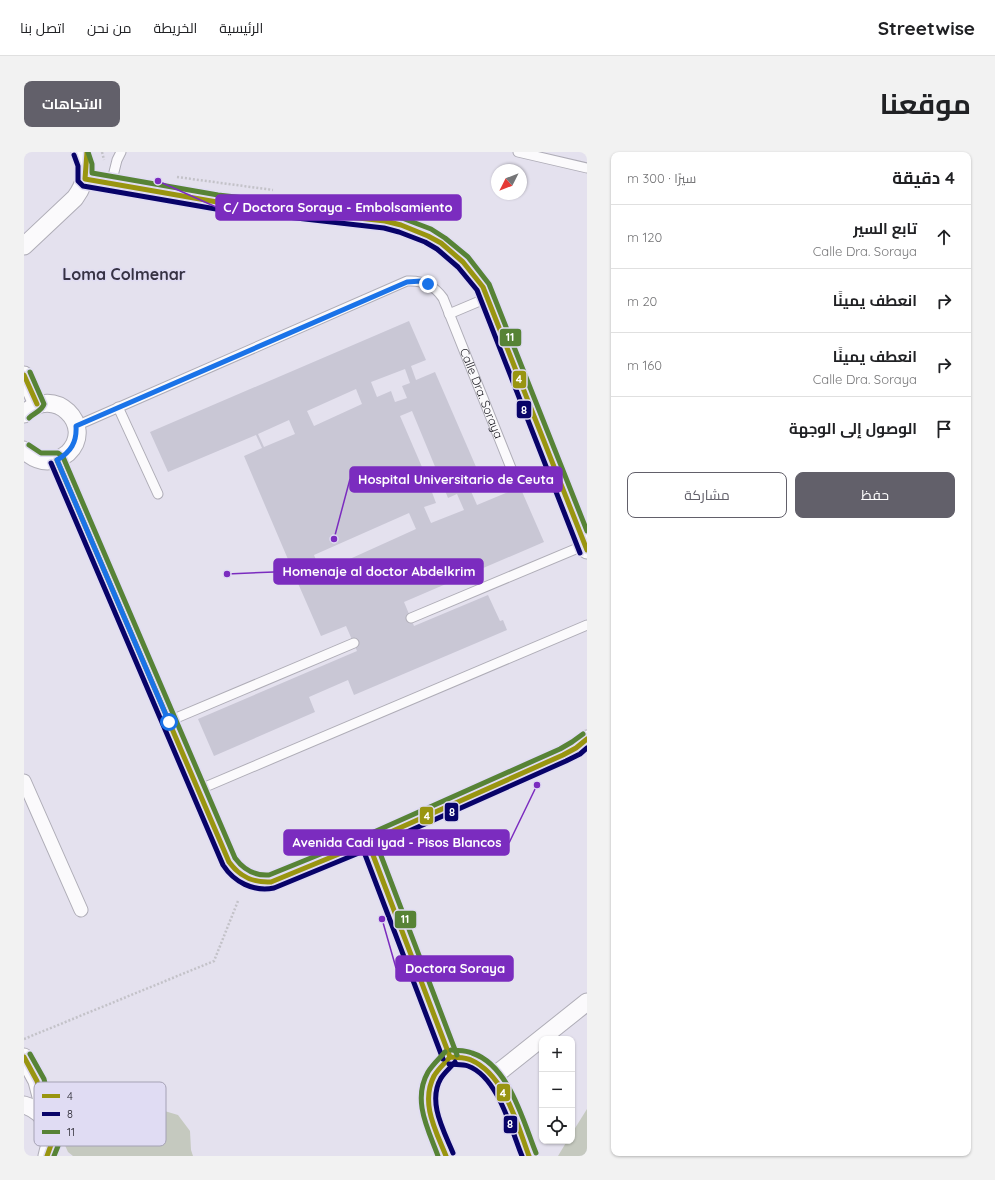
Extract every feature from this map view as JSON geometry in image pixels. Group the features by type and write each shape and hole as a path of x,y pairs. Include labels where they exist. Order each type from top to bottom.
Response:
{"street":[{"path":"24,246 75,198 81,190 85,179 86,169 84,155"},
{"path":"85,179 113,176 217,202 385,221 418,230 433,238 461,259 473,272 483,287 586,547"},
{"path":"24,375 30,409 45,402 54,403 61,406 70,414 76,426 77,434 71,450 65,456 57,460 48,462 39,460 30,456 24,450"},
{"path":"57,460 230,862 238,873 250,880 271,882 368,842 563,755 576,748 587,739"},
{"path":"24,781 81,910"},
{"path":"368,842 450,1057"},
{"path":"494,1076 587,1002"},
{"path":"450,1057 471,1059 494,1076 503,1090 529,1156"},
{"path":"446,1156 430,1114 427,1094 434,1076 450,1057"},
{"path":"24,1059 37,1082"},
{"path":"24,1105 34,1109"},
{"path":"47,1156 51,1146"}],"lane":[{"path":"113,176 117,160 121,152"},
{"path":"518,152 587,168"},
{"name":"Calle Dra. Soraya","path":"76,426 407,282 421,281 434,287 443,298 513,473"},
{"path":"449,314 487,298"},
{"path":"118,407 158,494"},
{"path":"411,618 586,547"},
{"path":"198,790 587,625"},
{"path":"169,722 354,643"}],"path":[{"path":"102,152 113,176"},
{"path":"176,177 277,191"},
{"path":"24,1039 214,961 238,901"}],"shaded area":[{"path":"587,1109 587,1156 558,1156 565,1144 575,1144 575,1128"},
{"path":"166,1111 178,1115 190,1131 191,1150 193,1156 73,1156 68,1152 65,1146 166,1146"}],"building":[{"path":"409,321 426,360 411,366 416,380 435,372 483,483 470,489 477,505 520,487 544,542 404,602 414,626 488,595 500,621 503,620 507,630 354,695 348,680 309,697 315,712 214,756 198,719 357,651 346,626 321,636 297,581 306,577 299,560 290,564 244,456 262,448 256,435 168,472 150,432","holes":["405,369 410,383 402,386 407,398 395,402 391,391 377,397 371,382","356,389 362,404 314,426 307,411","412,411 436,469 425,474 400,416","289,420 295,434 264,447 258,434","442,483 448,498 457,494 464,510 431,523 424,507 436,503 430,487","409,513 416,529 321,572 314,555"]}],"transit line":[{"name":"4","path":"87,152 85,179 217,202 385,221 401,225 441,243 463,262 483,287 587,550"},
{"name":"11","path":"88,152 92,164 92,173 218,195 386,214 402,218 431,229 445,238 468,257 489,284 587,531"},
{"name":"8","path":"74,155 78,166 78,181 83,186 216,209 384,228 425,242 437,249 458,267 477,290 580,553"},
{"name":"11","path":"29,418 40,410 44,404 30,372"},
{"name":"4","path":"24,375 37,404"},
{"name":"11","path":"29,445 41,453 58,453 63,457 235,858 246,869 254,873 269,875 365,836 560,749 583,734"},
{"name":"4","path":"57,460 229,862 238,872 247,878 271,882 368,842 563,755 576,748 587,739"},
{"name":"8","path":"51,463 223,865 238,881 252,887 266,889 274,888 371,848 566,761 580,754 587,748"},
{"name":"11","path":"375,840 457,1055"},
{"name":"4","path":"368,842 450,1057"},
{"name":"8","path":"361,844 443,1059"},
{"name":"11","path":"451,1050 472,1053 485,1059 496,1069 505,1081 520,1110 536,1153"},
{"name":"11","path":"438,1156 423,1114 421,1093 423,1083 428,1072 445,1052"},
{"name":"11","path":"30,1054 45,1082"},
{"name":"4","path":"24,1057 37,1082"},
{"name":"4","path":"450,1057 469,1059 483,1067 493,1077 508,1102 529,1156"},
{"name":"4","path":"446,1156 431,1117 429,1096 430,1086 434,1076 450,1057"},
{"name":"8","path":"453,1153 438,1116 436,1097 437,1087 441,1078 455,1062"},
{"name":"8","path":"449,1064 468,1066 488,1081 502,1105 522,1156"},
{"name":"4","path":"47,1156 51,1146"},
{"name":"11","path":"54,1156 58,1146"}],"place":[{"name":"C/ Doctora Soraya - Embolsamiento","path":"158,181"},
{"name":"Hospital Universitario de Ceuta","path":"334,539"},
{"name":"Homenaje al doctor Abdelkrim","path":"227,574"},
{"name":"Avenida Cadi Iyad - Pisos Blancos","path":"537,785"},
{"name":"Doctora Soraya","path":"382,919"}],"district":[{"name":"Loma Colmenar","path":"124,274"}],"route":[{"path":"169,722 57,460 65,456 71,450 77,434 76,426 407,282 421,281 428,284"}]}
